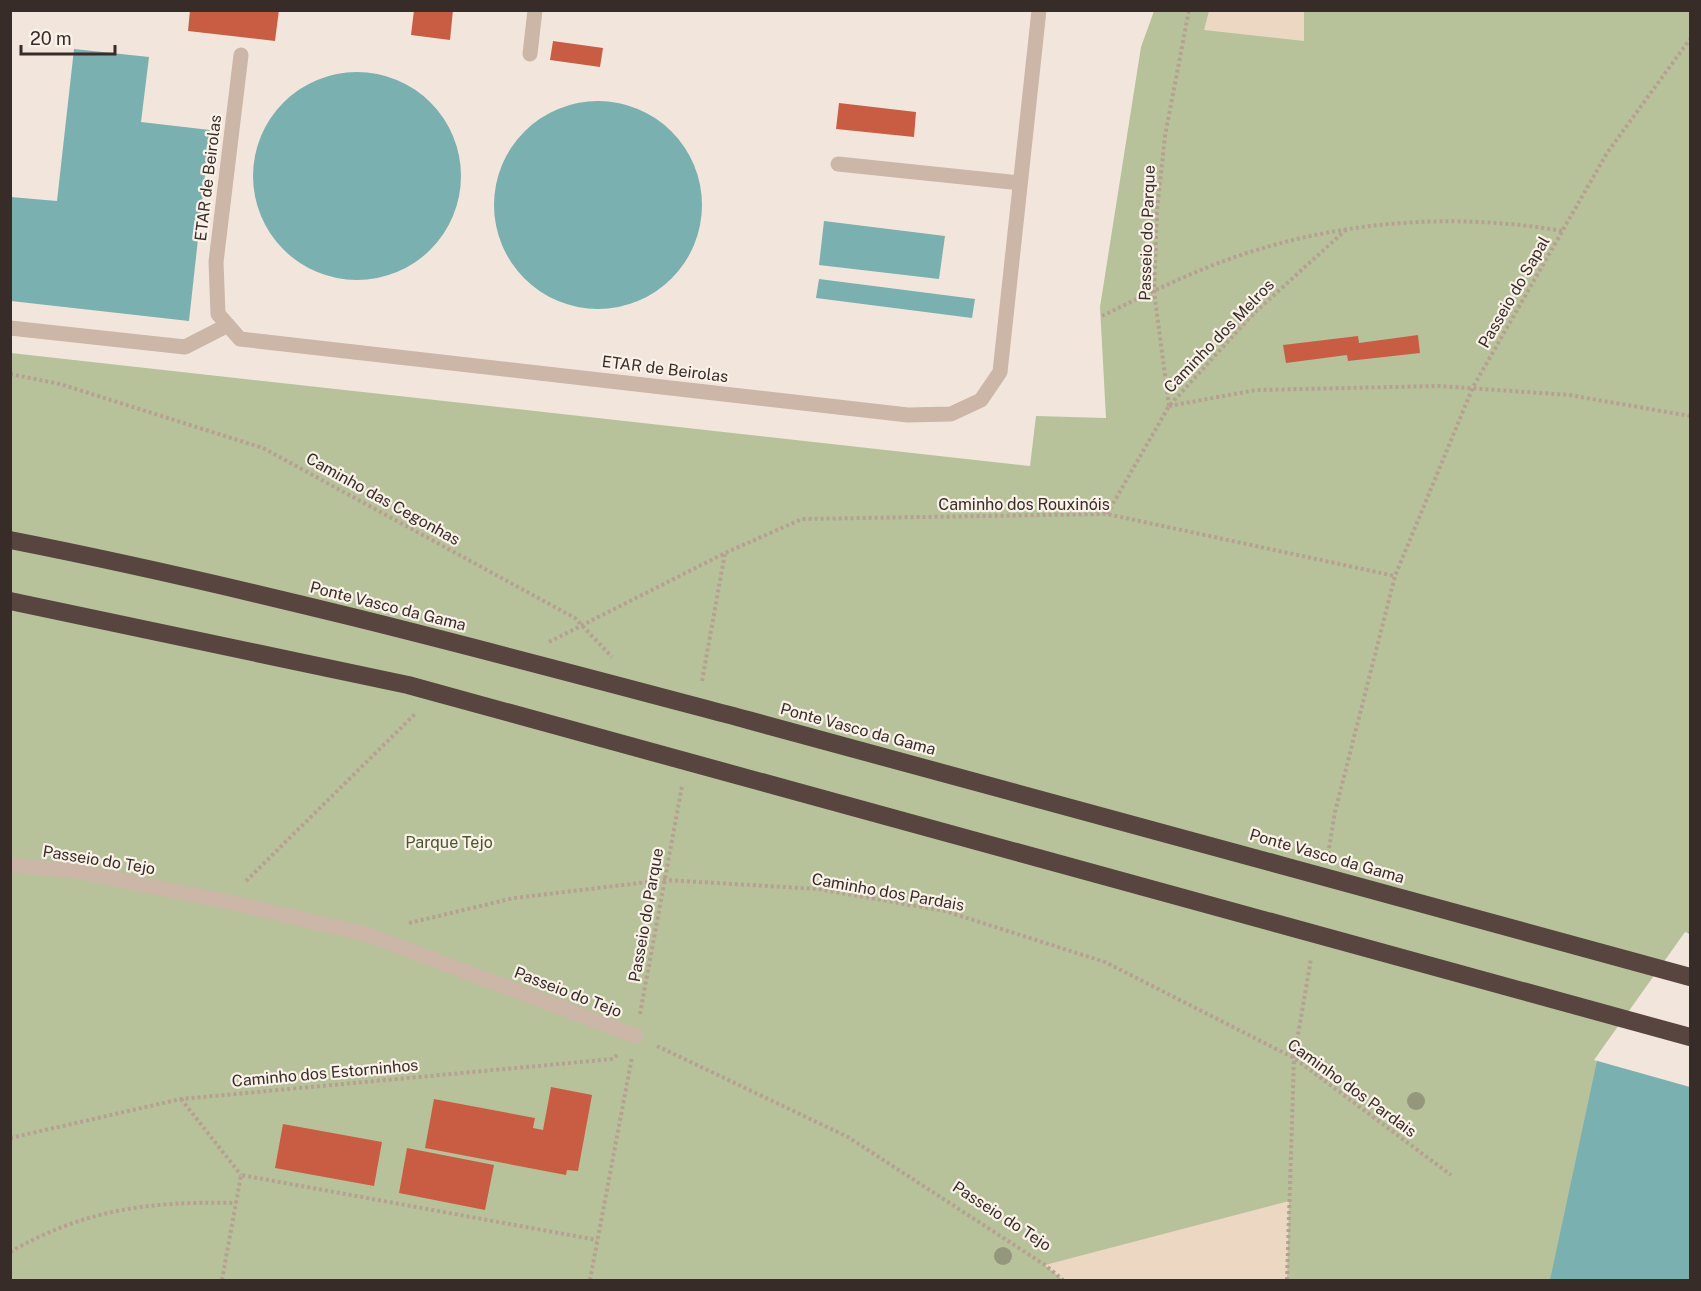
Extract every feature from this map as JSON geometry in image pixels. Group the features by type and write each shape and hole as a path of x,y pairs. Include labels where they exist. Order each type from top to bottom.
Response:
{"highway":[{"name":"Ponte Vasco da Gama","path":"10,540 106,559 425,634 1119,819 1690,977"},
{"path":"10,601 408,685 1690,1037"}],"street":[{"path":"530,54 535,10"},
{"name":"ETAR de Beirolas","path":"241,55 216,262 218,314 240,339 908,415 951,414 981,400 1000,372 1038,10"},
{"path":"838,164 1020,183"},
{"path":"10,328 185,347 228,325"},
{"name":"Passeio do Tejo","path":"10,865 84,873 229,902 366,934 636,1036"}],"path":[{"name":"Passeio do Parque","path":"1169,406 1154,291 1165,136 1189,10"},
{"name":"Passeio do Sapal","path":"1395,576 1473,387 1607,153 1690,39"},
{"path":"1102,316 1234,257 1348,227 1432,223 1514,223 1562,231"},
{"name":"Caminho dos Melros","path":"1169,406 1253,314 1348,227"},
{"name":"Caminho das Cegonhas","path":"10,374 60,384 263,448 575,618 613,658"},
{"name":"Caminho dos Melros","path":"1169,406 1256,390 1352,386 1473,387 1608,400 1690,416"},
{"path":"1107,514 1169,406"},
{"name":"Caminho dos Rouxinóis","path":"699,693 725,553 802,519 1107,514 1395,576"},
{"name":"Passeio do Parque","path":"590,1281 683,783"},
{"name":"Caminho dos Pardais","path":"366,934 514,898 665,880 818,889 945,911 1105,962 1294,1058 1451,1175"},
{"name":"Caminho dos Estorninhos","path":"10,1138 181,1099 613,1059 636,1036"},
{"name":"Passeio do Tejo","path":"636,1036 848,1137 1045,1265 1063,1281"},
{"path":"181,1099 241,1174 597,1240"},
{"path":"222,1281 241,1174"},
{"path":"10,1252 62,1227 116,1210 179,1202 236,1203"}],"green space":[{"name":"Parque Tejo","path":"1154,11 1690,11 1690,1280 11,1280 11,353 1030,466 1036,416 1106,418 1100,307 1141,47"}],"shaded area":[{"path":"1209,11 1304,11 1304,41 1204,30"},
{"path":"1289,1201 1287,1280 1063,1280 1045,1265"}],"water":[{"path":"74,49 149,57 141,122 210,130 189,321 11,301 11,197 57,201"},
{"path":"347,72 367,72 387,76 406,84 431,102 444,118 453,136 461,166 457,206 453,216 444,234 431,250 415,263 387,276 367,280 347,280 327,276 308,268 291,257 276,242 257,206 253,186 253,166 257,146 265,127 276,110 291,95 327,76"},
{"path":"588,101 608,101 628,105 647,113 672,131 685,147 694,165 702,195 698,235 694,245 685,263 672,279 656,292 628,305 608,309 588,309 568,305 549,297 532,286 517,271 498,235 494,215 494,195 498,175 506,156 517,139 532,124 568,105"},
{"path":"824,221 945,236 939,279 819,265"},
{"path":"819,279 975,299 972,318 816,298"},
{"path":"1690,930 1690,1280 1550,1280 1597,1061"}],"pier":[{"path":"1685,932 1690,934 1690,1087 1594,1060"}],"building":[{"path":"190,10 279,10 275,41 188,31"},
{"path":"414,10 453,10 450,40 411,35"},
{"path":"553,41 603,48 600,67 550,60"},
{"path":"839,103 916,112 914,137 836,129"},
{"path":"1418,335 1420,353 1348,361 1347,355 1286,363 1283,345 1358,336 1359,343"},
{"path":"551,1087 592,1095 578,1171 567,1170 566,1175 425,1148 434,1099 535,1118 533,1128 543,1130"},
{"path":"283,1124 382,1142 374,1186 275,1168"},
{"path":"407,1148 494,1165 485,1210 399,1193"}]}
